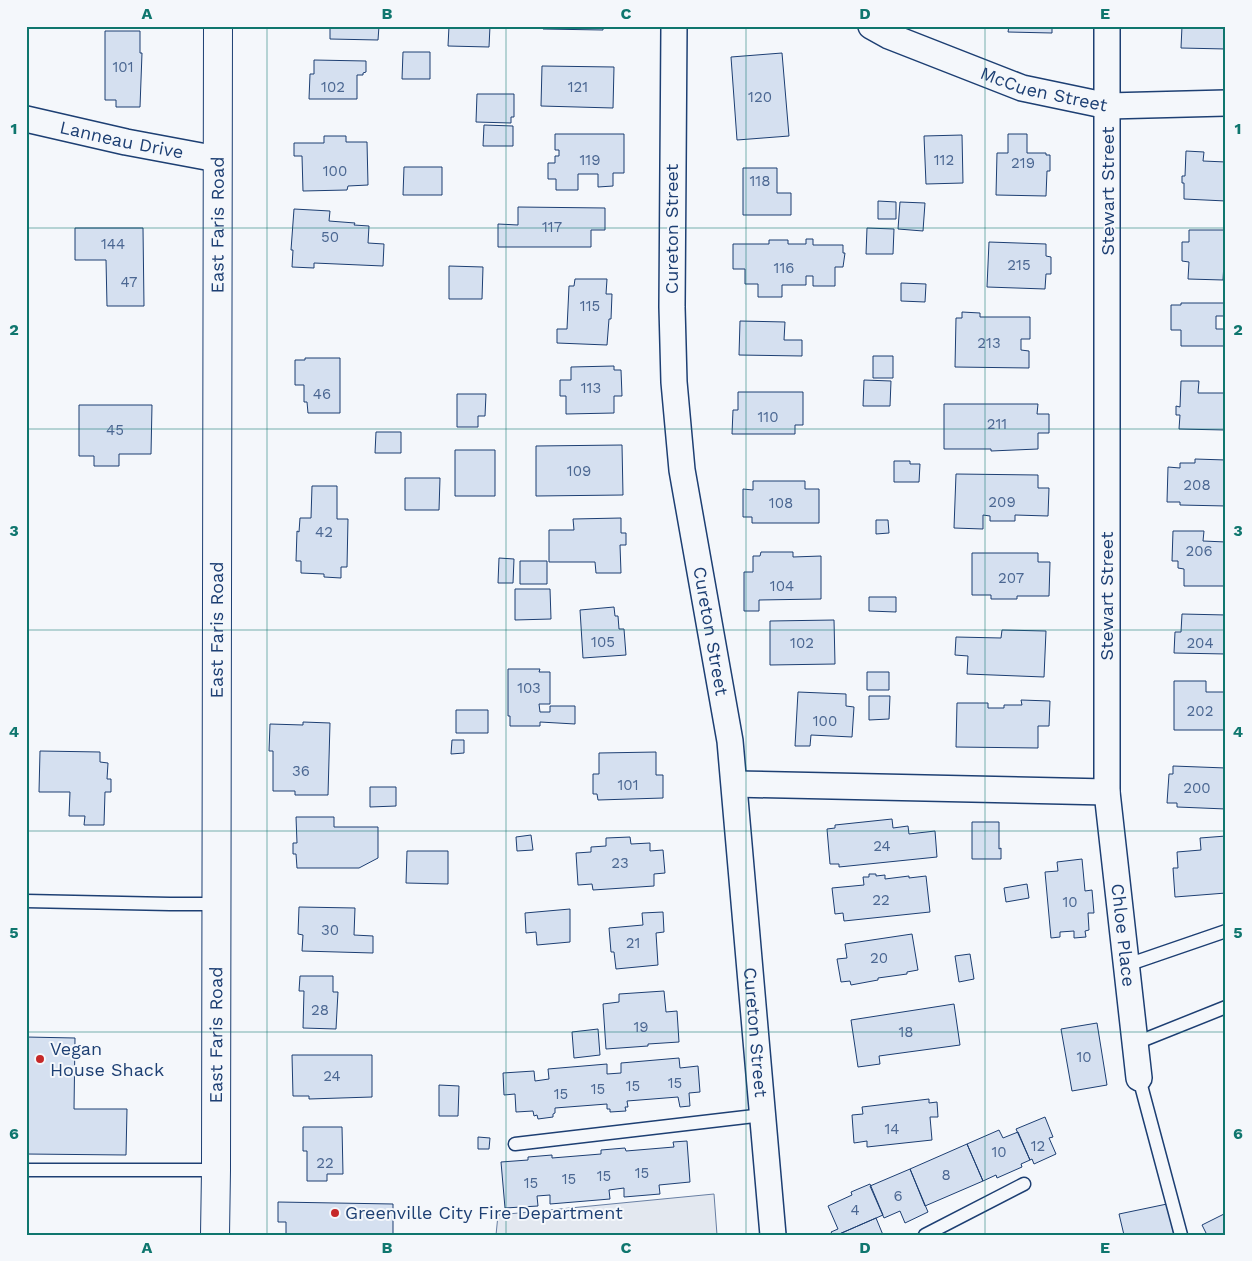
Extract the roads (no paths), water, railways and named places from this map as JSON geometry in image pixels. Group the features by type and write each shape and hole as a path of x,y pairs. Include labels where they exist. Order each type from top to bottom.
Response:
{"main road":[{"name":"East Faris Road","path":"215,1235 218,26"}],"street":[{"name":"Cureton Street","path":"674,26 672,308 674,382 682,470 730,741 735,784 773,1235"},
{"name":"McCuen Street","path":"871,26 889,36 1022,88 1108,106 1226,103"},
{"name":"Stewart Street","path":"1107,26 1107,792"},
{"name":"Lanneau Drive","path":"26,119 126,142 217,159"},
{"path":"735,784 1107,792"},
{"name":"Chloe Place","path":"1107,792 1140,1078"}],"lane":[{"path":"26,901 216,904"},
{"path":"1127,965 1226,931"},
{"path":"1136,1043 1226,1007"},
{"path":"1140,1078 1181,1235"},
{"path":"515,1144 763,1114"},
{"path":"26,1170 216,1170"},
{"path":"925,1235 1024,1184"}],"place":[{"name":"Vegan House Shack","path":"40,1059"},
{"name":"Greenville City Fire Department","path":"335,1213"}]}
